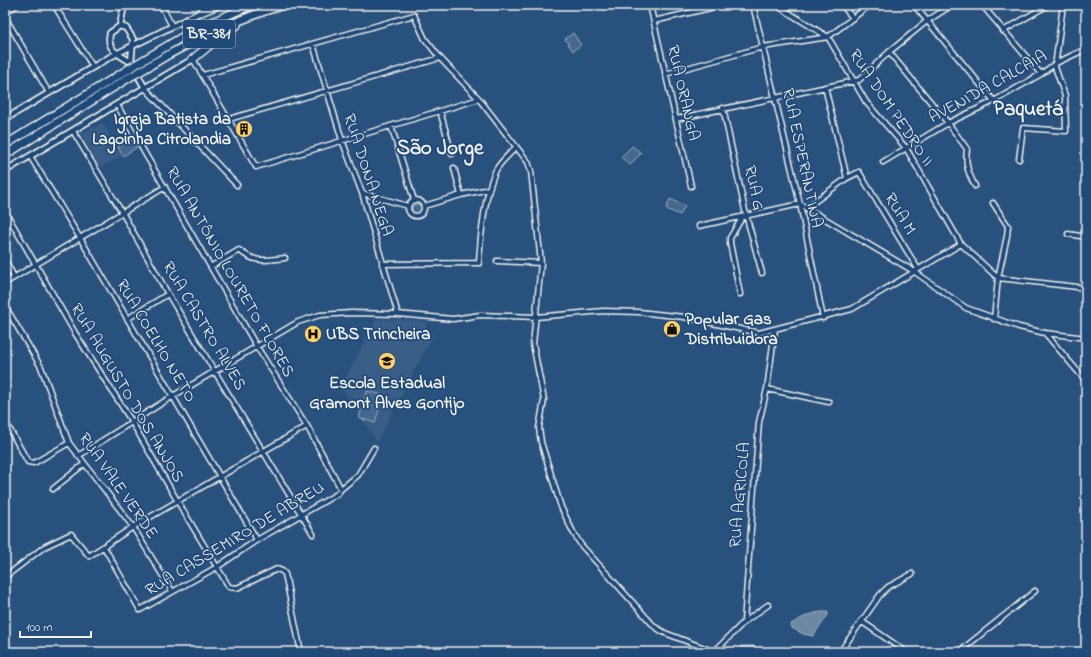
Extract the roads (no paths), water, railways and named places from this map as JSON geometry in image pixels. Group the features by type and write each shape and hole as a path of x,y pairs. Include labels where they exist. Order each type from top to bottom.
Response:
{"highway":[{"path":"203,8 218,5"},
{"name":"BR-381","path":"5,145 127,70 133,63 194,30 251,5"},
{"path":"193,59 232,28 283,5"},
{"name":"BR-381","path":"5,155 167,54 224,26 283,5"}],"street":[{"path":"5,12 17,5"},
{"path":"54,5 93,67"},
{"path":"120,26 124,5"},
{"path":"161,5 172,26"},
{"name":"RUA ORANGA","path":"650,5 691,186"},
{"path":"654,21 723,5"},
{"name":"RUA ESPERANTINA","path":"753,5 775,97 780,126 800,204 823,318"},
{"name":"RUA DOM PEDRO II","path":"776,5 828,37 866,102 906,148 961,244 998,278"},
{"path":"842,5 853,18"},
{"path":"665,74 763,48 828,37 870,5"},
{"path":"914,5 994,101"},
{"path":"676,119 852,80 859,80 889,52 928,21 952,5"},
{"path":"982,5 1041,74"},
{"path":"1003,31 1048,5"},
{"path":"1019,160 1023,128 1066,132 1065,96 1056,70 1063,5"},
{"path":"6,118 116,54 172,26 203,8"},
{"path":"203,75 414,15 425,39 440,58 479,99 528,162 531,171 541,263 533,344 544,400 539,428 541,442 558,500 573,532 581,544 655,627 665,633 714,652 744,622 768,605"},
{"path":"5,17 49,93"},
{"path":"133,63 116,54 109,38 113,29 120,26 126,28 130,32 133,46 133,63 145,88 238,185"},
{"name":"RUA DONA NEGA","path":"313,44 342,140 362,193 398,314"},
{"name":"AVENIDA CALCAIA","path":"883,162 948,123 994,101 1041,74 1056,63 1086,49"},
{"path":"889,52 948,123 967,149 967,171 975,186"},
{"path":"229,119 327,92 440,58"},
{"path":"5,171 74,132 193,59 256,167 479,99"},
{"path":"806,208 847,178 825,86"},
{"name":"RUA ANTÔNIO LOURETO FLORES","path":"117,105 212,266 257,347 307,426 341,489"},
{"name":"RUA G","path":"723,108 745,215 762,273"},
{"path":"440,111 452,154"},
{"path":"391,126 414,200"},
{"name":"RUA CASTRO ALVES","path":"74,132 123,214 168,294 264,450 313,534"},
{"path":"382,264 419,262 478,264 489,189 496,170 516,147"},
{"name":"RUA COELHO NETO","path":"30,156 80,238 257,540"},
{"path":"454,168 461,195"},
{"name":"RUA M","path":"847,178 859,172 916,271"},
{"path":"5,283 123,214 165,187"},
{"path":"424,206 461,195 489,189"},
{"path":"362,193 408,206"},
{"path":"414,200 422,202 424,206"},
{"path":"408,206 414,200"},
{"path":"993,203 1008,226 998,278 994,319"},
{"path":"700,226 800,204 916,271 966,308 994,319 1045,333 1086,338"},
{"path":"408,206 410,214 418,216 422,214 424,206"},
{"name":"RUA AUGUSTO DOS ANJOS","path":"5,211 75,333 132,422 229,587 236,588 275,570 282,571 286,577 302,652"},
{"path":"740,294 730,238 745,215"},
{"path":"1068,234 1086,237"},
{"path":"78,456 173,396 298,322 320,316 352,313 398,314 453,319 480,315 536,317 590,312 639,312 684,317 759,333 823,318 852,309 961,244"},
{"path":"212,266 239,250 255,260 285,258"},
{"path":"5,260 14,277"},
{"path":"497,261 541,263"},
{"path":"998,278 1086,288"},
{"path":"127,319 168,294"},
{"name":"RUA VALE VERDE","path":"5,306 41,367 69,443 133,527 172,591"},
{"name":"RUA AGRICOLA","path":"744,622 759,422 767,389 775,329"},
{"path":"1045,333 1086,381"},
{"path":"767,389 828,402"},
{"path":"5,421 28,462 34,463 69,443"},
{"path":"5,577 44,547 71,534 89,556 133,527 307,426"},
{"path":"341,489 358,475 374,448"},
{"path":"53,489 84,464"},
{"name":"RUA CASSEMIRO DE ABREU","path":"104,547 140,610 217,567 257,540 337,494 341,489"},
{"path":"840,652 875,601 888,587 912,574"},
{"path":"959,652 1035,591"},
{"path":"861,621 906,652"}],"place":[{"name":"Igreja Batista da Lagoinha Citrolandia","path":"244,129"},
{"name":"Popular Gas Distribuidora","path":"672,329"},
{"name":"UBS Trincheira","path":"313,334"},
{"name":"Escola Estadual Gramont Alves Gontijo","path":"387,361"}],"district":[{"name":"Paquetá","path":"1028,110"},
{"name":"São Jorge","path":"440,149"}]}
